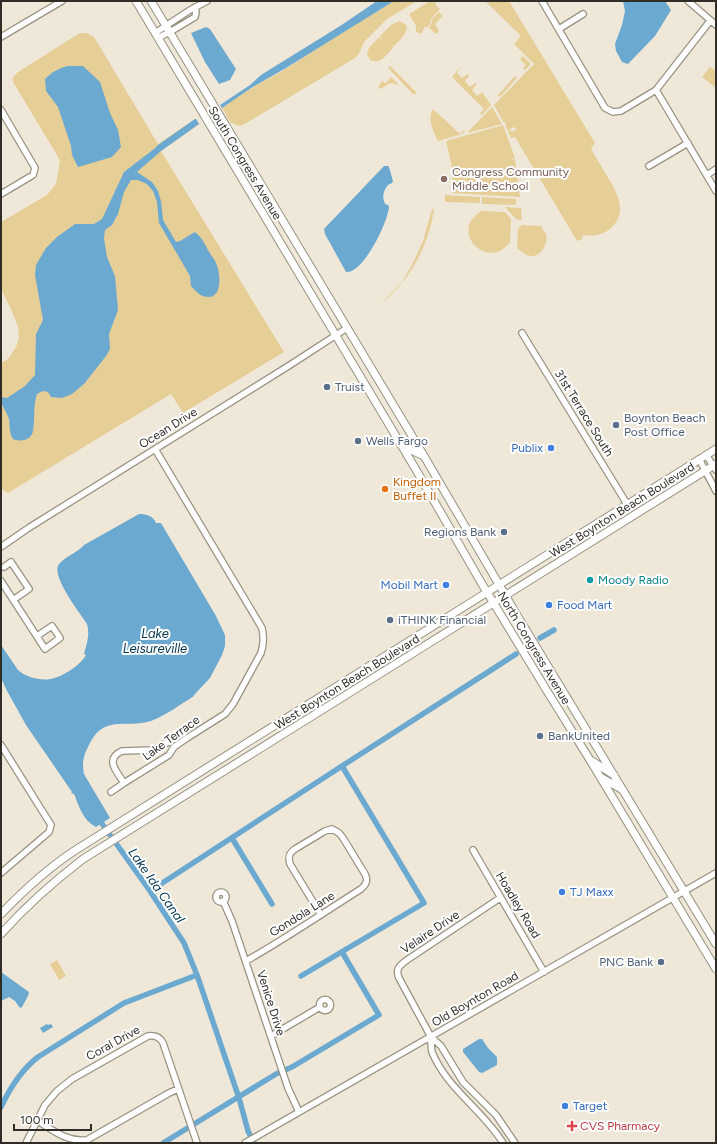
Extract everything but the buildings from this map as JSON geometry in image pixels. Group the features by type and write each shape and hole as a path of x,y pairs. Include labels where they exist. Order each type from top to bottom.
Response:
{"main road":[{"name":"South Congress Avenue","path":"136,1 336,336"},
{"name":"South Congress Avenue","path":"151,1 347,328"},
{"name":"North Congress Avenue","path":"347,328 506,596 716,944"},
{"name":"North Congress Avenue","path":"336,336 487,592 716,969"},
{"path":"402,446 424,456"},
{"name":"West Boynton Beach Boulevard","path":"1,914 24,890 55,864 94,838 716,449"},
{"name":"West Boynton Beach Boulevard","path":"1,934 46,888 83,860 715,466"},
{"path":"415,468 433,472"},
{"path":"355,690 359,672"},
{"path":"338,700 343,683"},
{"path":"590,760 615,776"},
{"path":"601,778 624,790"}],"street":[{"path":"1,37 62,1"},
{"path":"167,29 171,22 207,1"},
{"path":"542,1 605,108 613,112 621,111 656,90 710,21"},
{"path":"688,1 716,25"},
{"path":"156,35 195,17 195,7"},
{"path":"559,29 583,14"},
{"path":"656,90 716,190"},
{"path":"1,110 34,164 33,175 1,194"},
{"path":"649,166 688,143"},
{"path":"707,175 716,169"},
{"name":"Ocean Drive","path":"1,547 347,328"},
{"name":"31st Terrace South","path":"522,333 627,504"},
{"name":"Lake Terrace","path":"155,449 262,628 264,641 258,658 233,704 227,712 177,745 169,755 124,783 112,763 117,754 122,751 154,750 184,733"},
{"path":"702,457 715,466"},
{"path":"702,457 705,471 716,491"},
{"path":"2,566 11,562 29,589 13,600"},
{"path":"1,581 37,636"},
{"path":"1,745 51,825 49,832 1,873"},
{"path":"111,792 124,783"},
{"name":"Gondola Lane","path":"246,961 321,915 361,889 367,882 365,874 350,849 339,833 332,829 325,831 295,849 289,856 290,864 321,915"},
{"name":"Hoadley Road","path":"473,850 544,972"},
{"name":"Old Boynton Road","path":"245,1143 716,873"},
{"name":"Velaire Drive","path":"431,1037 399,978 397,973 398,967 500,898"},
{"name":"Venice Drive","path":"223,901 232,921 246,961 279,1063 299,1112"},
{"path":"271,1036 320,1007"},
{"name":"Coral Drive","path":"26,1143 45,1105 64,1084 148,1036 156,1036 162,1040 197,1143"},
{"path":"431,1037 432,1051 449,1079 460,1094 485,1118 503,1143"},
{"path":"431,1037 441,1046 463,1082 496,1115 515,1143"},
{"path":"38,1121 69,1139 79,1141 87,1140 178,1089"}],"shaded area":[{"path":"394,1 417,1 387,19 364,42 359,54 355,58 243,125 239,126 230,122 222,108 229,102 279,73"},
{"path":"430,1 438,1 435,4 440,9 430,20 431,22 428,27 425,27 421,34 416,32 416,26 409,14"},
{"path":"485,1 509,1 595,143 591,149 614,188 620,208 617,221 606,232 591,236 583,235 582,239 577,241 515,137 511,138 508,132 511,130 513,132 517,129 513,127 508,131 505,125 506,122 504,123 494,105 534,64 514,44 521,36"},
{"path":"439,12 443,16 435,24 439,31 436,34 429,28 432,22 431,20"},
{"path":"399,21 404,23 406,26 406,33 394,46 390,43 394,47 384,58 377,61 370,60 367,54 369,48 379,37 383,41 380,36 391,25"},
{"path":"80,33 86,33 94,37 158,144 196,119 199,124 161,151 284,352 183,413 171,394 8,493 3,490 1,486 1,363 8,359 16,347 19,338 18,327 1,289 1,222 47,195 56,184 60,161 13,82 13,77 18,72"},
{"path":"523,56 531,64 525,70 523,68 526,65 520,59"},
{"path":"390,66 417,93 413,94 388,68"},
{"path":"461,66 457,73 462,78 468,74 469,76 465,81 470,87 476,83 477,84 472,90 477,96 482,92 491,105 482,115 480,113 484,109 452,77"},
{"path":"710,67 716,71 716,88 702,77"},
{"path":"515,76 517,78 500,97 498,95"},
{"path":"391,77 399,85 390,83 381,89 378,87 382,81 386,83"},
{"path":"492,107 502,124 467,133"},
{"path":"433,109 460,134 464,130 465,131 462,134 438,141 431,121 431,113"},
{"path":"503,125 515,158 511,160 515,159 520,197 453,193 452,167 446,141"},
{"path":"445,195 480,197 480,203 445,202"},
{"path":"482,197 516,199 516,205 482,204"},
{"path":"505,207 521,208 522,220 516,219"},
{"path":"432,209 434,210 427,238 416,263 400,285 380,305 402,282 412,265 423,241"},
{"path":"481,211 505,212 511,219 510,243 502,250 491,253 485,252 476,246 469,237 469,225"},
{"path":"522,225 541,226 546,234 547,238 543,249 535,256 529,256 517,248 518,229"},
{"path":"57,960 66,976 59,980 50,964"}],"water":[{"path":"377,1 394,1 251,88 222,108 220,105 250,85 261,75"},
{"path":"623,1 665,1 671,10 655,36 628,64 622,62 616,51 615,44 625,11"},
{"path":"206,27 210,29 236,69 230,80 219,84 205,62 191,33"},
{"path":"67,66 83,66 100,82 110,113 118,130 121,147 112,157 78,167 72,155 71,146 58,107 46,91 45,79 55,71"},
{"path":"195,119 199,124 161,151 137,172 152,182 158,191 161,201 163,220 176,242 195,232 202,240 218,268 219,286 217,292 210,297 203,296 191,286 190,276 159,223 157,202 153,191 147,184 138,180 131,180 124,192 118,214 112,225 105,230 104,238 107,257 115,276 118,310 109,334 110,349 84,384 72,394 62,398 51,397 48,392 43,391 37,394 32,434 25,440 13,439 10,432 9,419 2,404 1,397 7,398 25,386 35,375 36,334 43,320 35,275 36,265 46,248 57,237 75,224 94,224 102,219 124,172 158,145"},
{"path":"384,166 389,167 393,181 386,187 384,192 385,204 389,207 388,214 374,246 367,256 360,265 353,270 346,272 325,234 324,229"},
{"name":"Lake Leisureville","path":"139,514 145,514 156,523 161,523 216,616 225,635 225,646 210,678 194,696 151,721 107,726 94,736 86,750 84,757 84,774 110,818 96,827 85,817 74,794 71,793 72,792 26,725 6,689 1,678 1,645 18,670 33,678 54,678 65,674 80,663 86,655 84,654 88,639 88,628 87,624 62,585 57,569 59,564 84,545"},
{"path":"1,972 29,992 22,1007 20,1008 15,1001 9,997 1,1001"},
{"path":"47,1024 51,1024 53,1027 43,1033 40,1028"},
{"path":"479,1039 482,1039 497,1057 497,1065 482,1073 479,1072 463,1052 463,1049"}],"waterway":[{"path":"540,638 554,630"},
{"path":"150,891 516,654"},
{"path":"301,976 424,903 342,766"},
{"name":"Lake Ida Canal","path":"98,818 150,891 184,943 197,975 239,1098 248,1131 254,1143"},
{"path":"232,838 272,904"},
{"path":"163,1143 276,1074 292,1067 379,1015 342,952"},
{"path":"1,1107 16,1080 38,1057 124,1003 197,975"}],"place":[{"name":"Congress Community Middle School","path":"444,179"},
{"name":"Truist","path":"327,387"},
{"name":"Boynton Beach Post Office","path":"616,425"},
{"name":"Wells Fargo","path":"358,441"},
{"name":"Publix","path":"551,448"},
{"name":"Kingdom Buffet II","path":"385,489"},
{"name":"Regions Bank","path":"504,532"},
{"name":"Moody Radio","path":"590,580"},
{"name":"Mobil Mart","path":"446,585"},
{"name":"Food Mart","path":"549,605"},
{"name":"iTHINK Financial","path":"390,620"},
{"name":"BankUnited","path":"540,736"},
{"name":"TJ Maxx","path":"562,892"},
{"name":"PNC Bank","path":"661,962"},
{"name":"Target","path":"565,1106"},
{"name":"CVS Pharmacy","path":"572,1126"}]}
